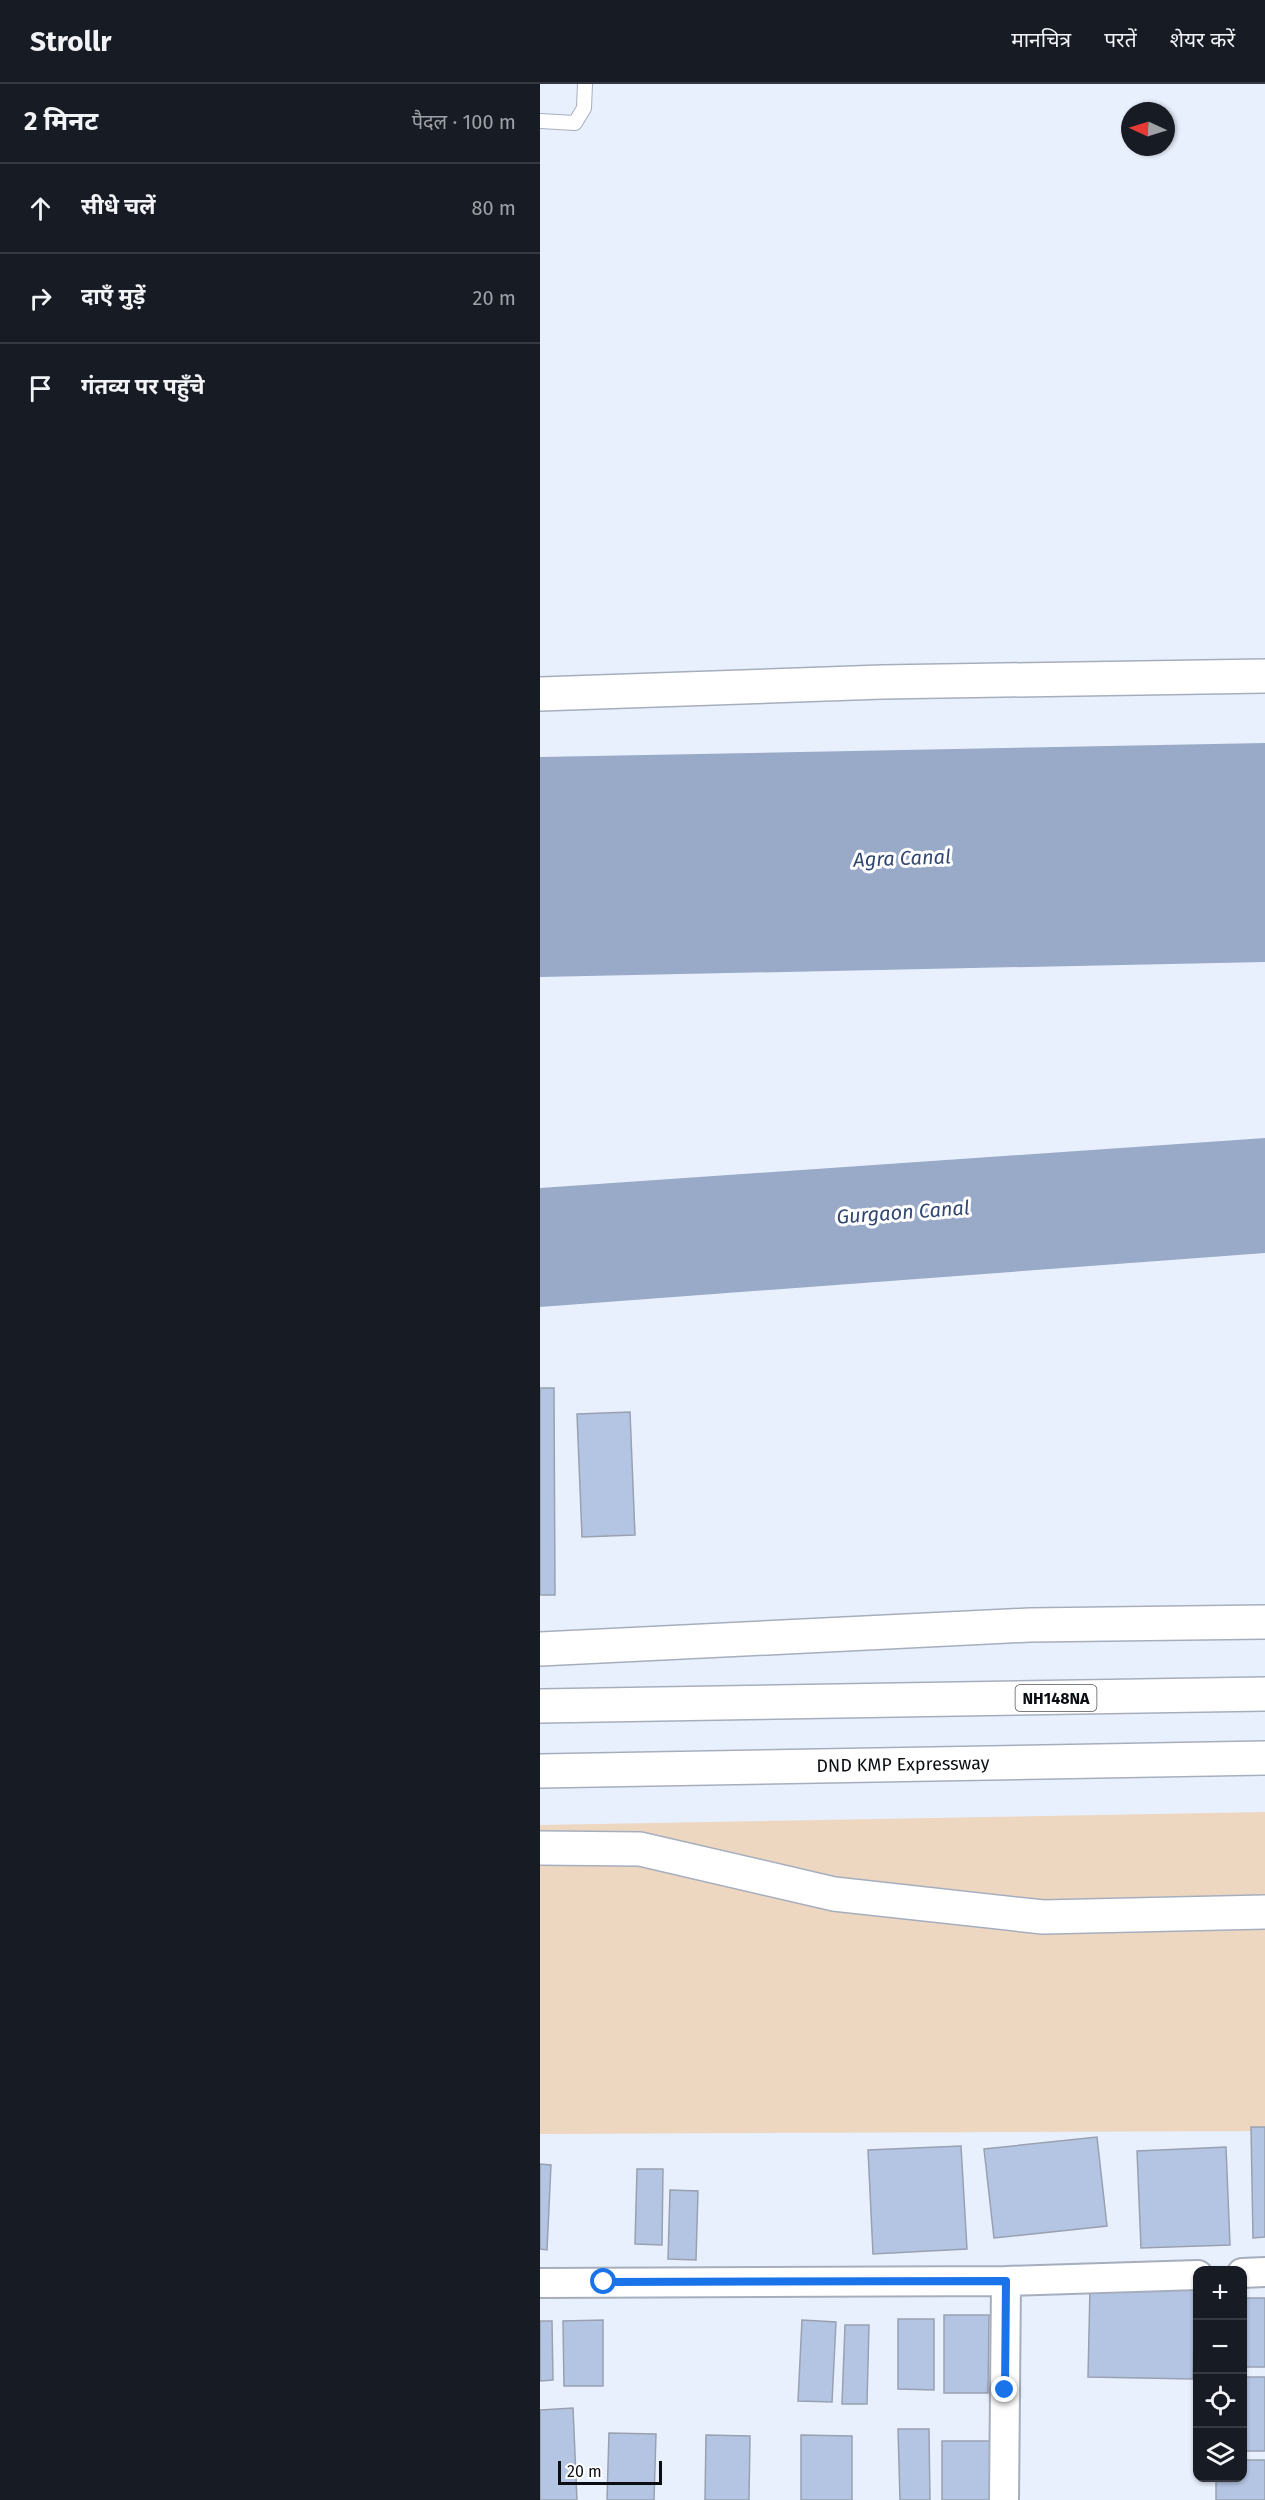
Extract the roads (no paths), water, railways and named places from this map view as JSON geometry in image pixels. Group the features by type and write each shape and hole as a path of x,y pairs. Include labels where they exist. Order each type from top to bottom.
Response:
{"main road":[{"path":"540,694 870,682 1265,676"},
{"path":"540,1649 1030,1625 1265,1622"},
{"name":"NH148NA","path":"540,1706 1265,1694"},
{"name":"DND KMP Expressway","path":"540,1771 1265,1758"},
{"path":"540,1848 640,1849 834,1894 1043,1917 1265,1912"}],"street":[{"path":"1247,2273 1265,2272"},
{"path":"540,2283 1006,2281 1193,2275"},
{"path":"1004,2500 1006,2281"}],"lane":[{"path":"540,121 575,123 584,108 585,84"}],"water":[{"name":"Agra Canal","path":"1265,743 1265,962 540,977 540,757"},
{"name":"Gurgaon Canal","path":"1265,1138 1265,1253 540,1307 540,1188"}]}
